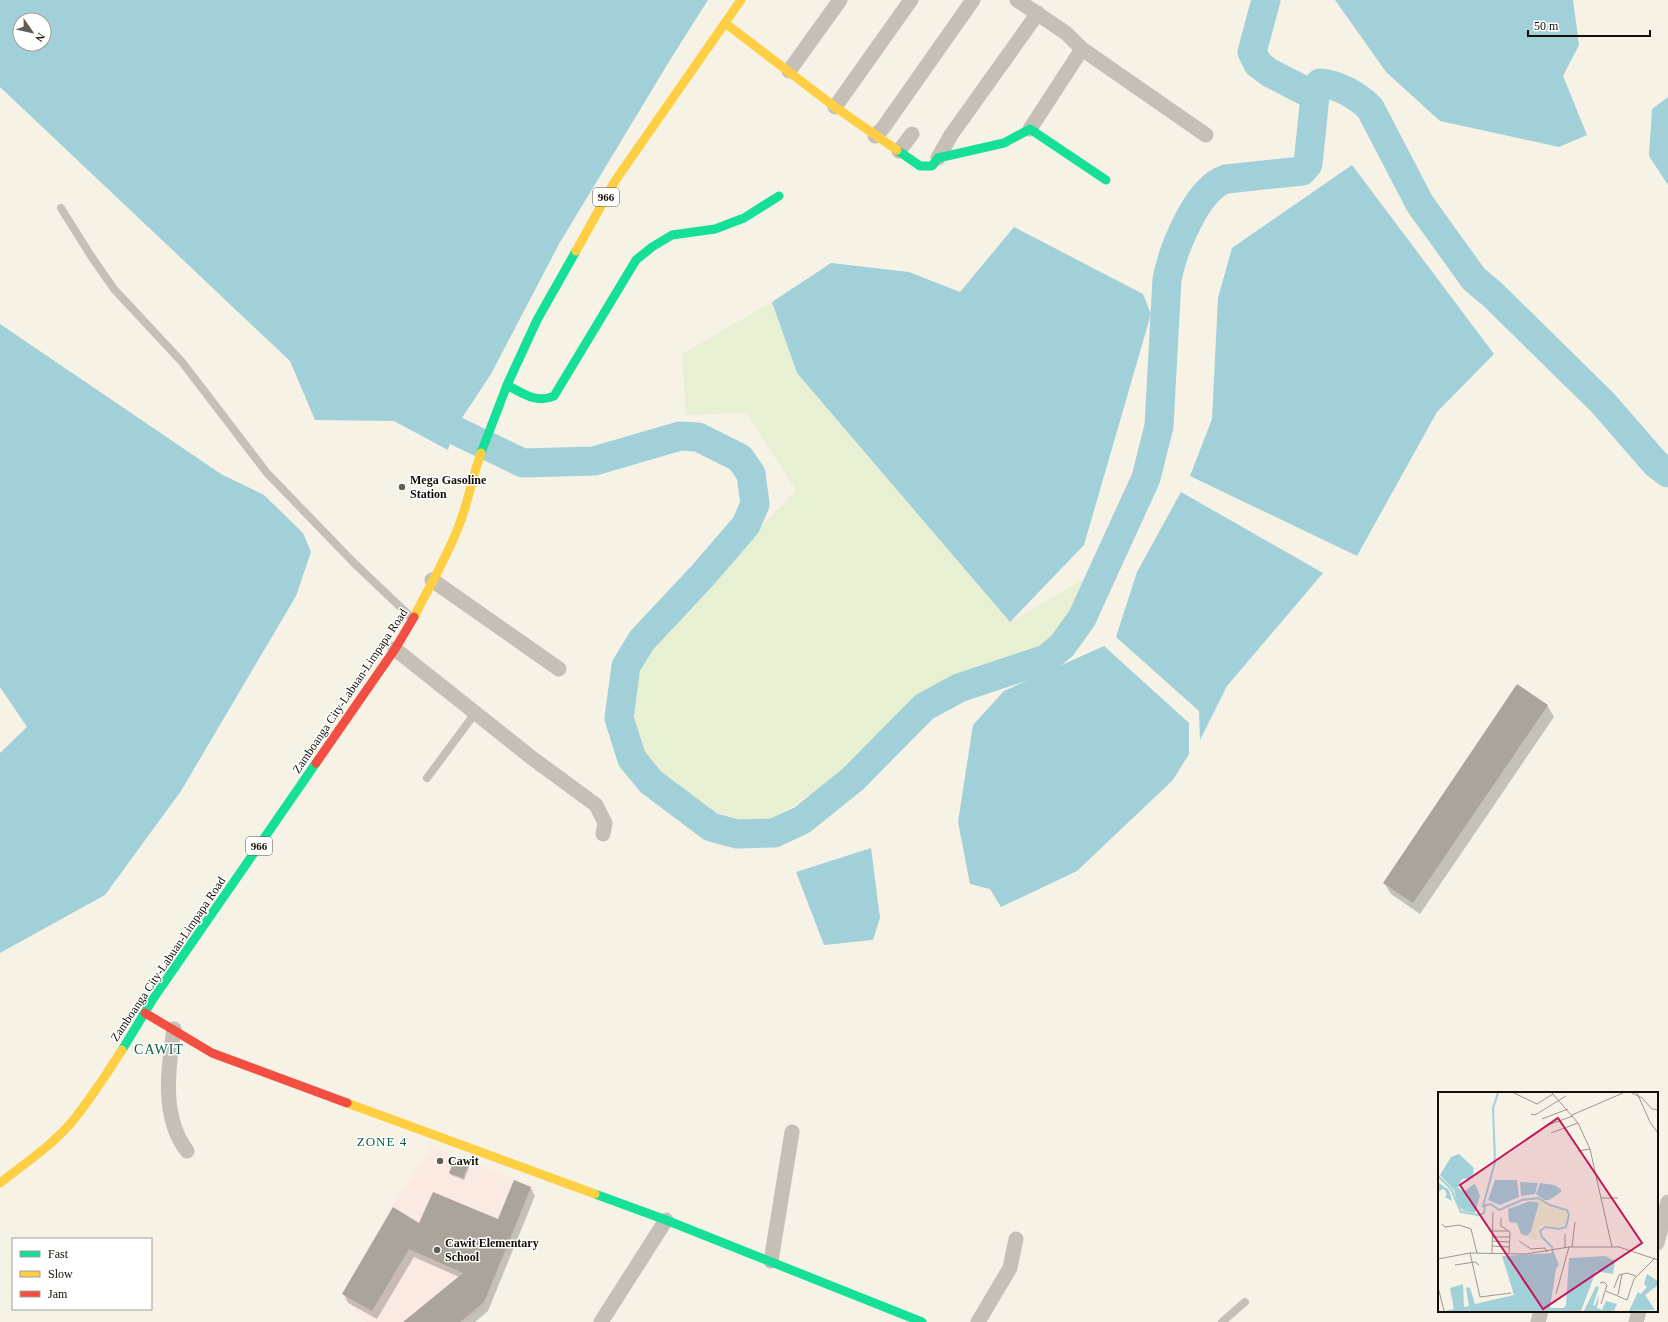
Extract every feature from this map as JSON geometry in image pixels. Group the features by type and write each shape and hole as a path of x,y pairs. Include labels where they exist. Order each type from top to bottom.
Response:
{"street":[{"name":"Zamboanga City-Labuan-Limpapa Road","path":"0,1183 41,1151 70,1124 102,1082 145,1013 395,649 413,620 449,548 461,520 472,478 507,385 537,320 615,181 741,0"},
{"path":"789,71 840,0"},
{"path":"835,107 911,0"},
{"path":"875,136 883,128 972,0"},
{"path":"1017,0 1066,33 1082,49 1206,135"},
{"path":"725,23 875,136 920,166 932,166 950,136 1038,13"},
{"path":"938,158 1004,143 1030,129 1082,49"},
{"path":"1030,129 1106,180"},
{"path":"899,151 912,134"},
{"path":"507,385 538,400 544,401 554,396 636,260 672,235 715,230 744,218 779,196"},
{"path":"432,580 559,669"},
{"path":"395,649 532,758 596,805 605,823 603,834"},
{"path":"145,1013 212,1053 499,1161 666,1220 922,1322"},
{"path":"174,1029 169,1059 170,1106 174,1130 187,1151"},
{"path":"771,1261 792,1132"},
{"path":"1658,1239 1668,1202"},
{"path":"601,1322 666,1220"},
{"path":"978,1322 1010,1268 1016,1239"},
{"path":"1538,1322 1541,1312"},
{"path":"1636,1322 1639,1312"}],"lane":[{"path":"61,208 114,289 182,362 267,473 359,568 413,620"},
{"path":"427,778 476,712"},
{"path":"1222,1322 1245,1302"}],"shaded area":[{"name":"Cawit Elementary School","path":"432,1147 534,1186 483,1307 464,1322 366,1322 341,1294 393,1205"}],"green space":[{"path":"772,302 797,373 1010,622 1094,573 1073,622 1042,646 923,696 826,784 763,825 698,808 636,750 631,683 666,626 796,490 746,413 686,415 682,354"}],"water":[{"path":"0,0 708,0 559,244 491,374 454,430 448,450 394,421 315,420 290,361 0,87"},
{"path":"1335,0 1573,0 1579,45 1563,76 1587,135 1559,147 1440,121 1386,72"},
{"path":"1668,97 1668,185 1649,156 1652,109"},
{"path":"1352,165 1494,354 1437,412 1357,556 1190,476 1212,419 1218,298 1232,248"},
{"path":"1014,227 1143,294 1151,314 1084,545 1010,622 797,373 772,302 831,263 909,272 960,292"},
{"path":"0,324 221,474 264,495 303,533 311,552 296,596 181,791 105,895 0,953 0,753 27,727 0,687"},
{"path":"1181,492 1323,573 1227,686 1200,740 1199,711 1116,637 1137,572"},
{"path":"1104,646 1189,723 1189,754 1173,780 1077,871 1001,907 990,889 970,884 958,822 973,725 1004,691"},
{"path":"871,848 880,918 873,940 824,945 796,872"}],"building":[{"path":"1517,684 1548,705 1413,903 1383,883"},
{"path":"455,1157 469,1162 463,1178 449,1173"},
{"path":"514,1180 531,1187 484,1302 460,1322 403,1322 463,1273 409,1249 372,1311 342,1294 393,1207 419,1223 433,1192 498,1219"}],"waterway":[{"path":"1266,0 1252,52 1258,64 1270,73 1315,96"},
{"path":"454,430 523,463 594,461 680,436 698,437 740,458 751,474 755,504 746,525 702,576 642,640 626,666 619,718 632,759 651,782 711,827 737,834 774,833 802,820 853,779 924,707 959,688 1046,659 1062,646 1082,618 1146,478 1159,426 1167,279 1180,237 1196,207 1205,195 1215,185 1226,179 1302,171 1308,164 1315,96 1320,83 1341,88 1360,99 1370,108 1420,204 1474,279 1492,294 1603,403 1656,464 1668,473"}],"traffic: fast":[{"path":"897,150 920,166 932,166 938,158 1004,143 1030,129 1106,180"},
{"path":"507,385 524,394 536,398 542,399 554,396 636,260 652,247 672,235 715,229 744,218 779,196"},
{"path":"481,453 507,385 537,320 576,251"},
{"path":"122,1050 153,999 316,763"},
{"path":"595,1194 666,1220 922,1322"}],"traffic: slow":[{"path":"576,251 615,181 741,0"},
{"path":"725,23 835,107 897,150"},
{"path":"414,617 456,533 464,512 481,453"},
{"path":"0,1183 46,1147 71,1123 104,1078 122,1050"},
{"path":"347,1103 595,1194"}],"traffic: jam":[{"path":"316,763 395,649 414,617"},
{"path":"145,1013 212,1053 347,1103"}],"place":[{"name":"Mega Gasoline Station","path":"402,487"},
{"name":"Cawit","path":"440,1161"},
{"name":"Cawit Elementary School","path":"437,1250"}],"district":[{"name":"CAWIT","path":"159,1049"},
{"name":"ZONE 4","path":"382,1141"}]}
